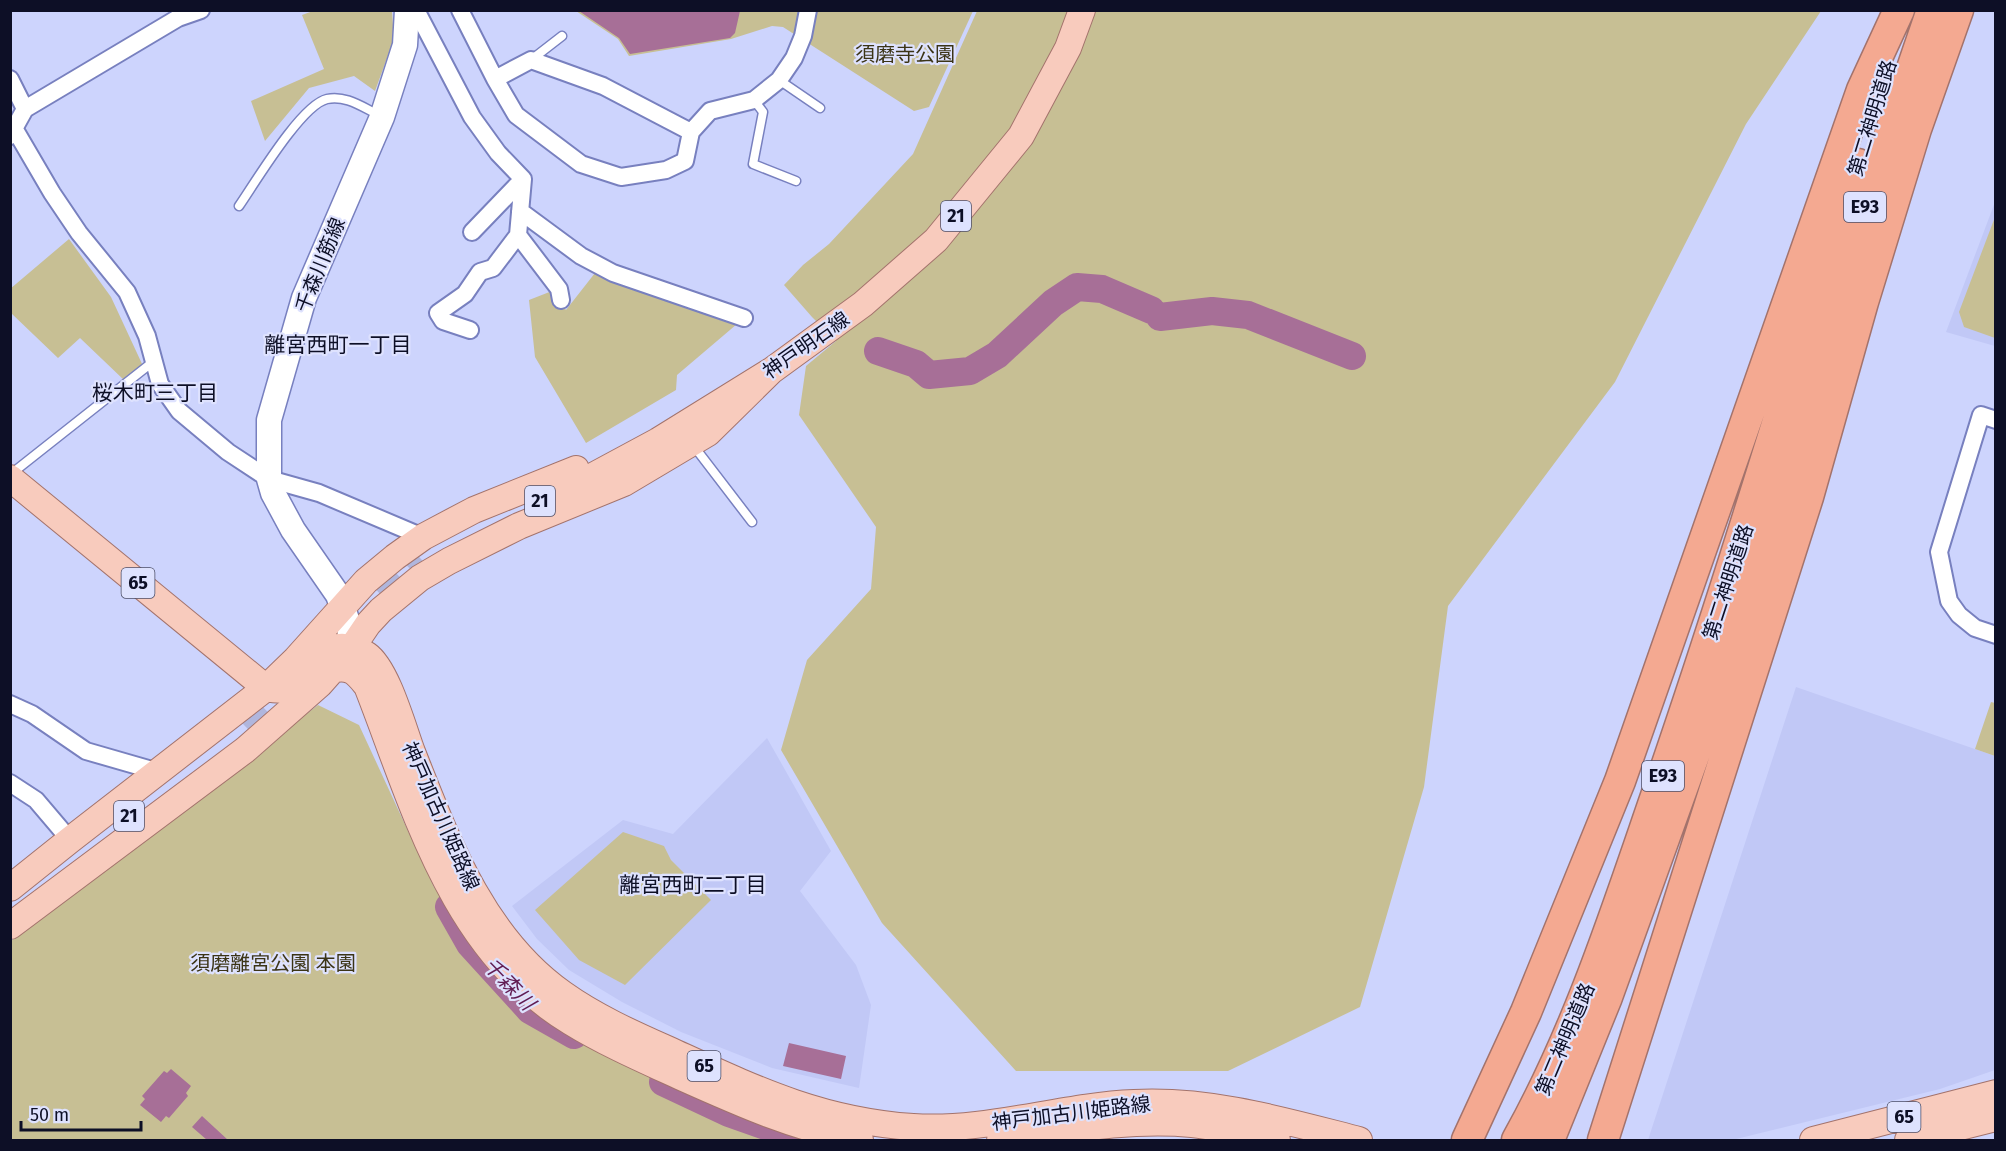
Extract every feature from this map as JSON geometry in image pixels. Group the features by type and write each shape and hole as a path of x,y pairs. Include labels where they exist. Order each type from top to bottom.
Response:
{"highway":[{"path":"1467,1140 1526,1012 1620,782 1796,285 1862,90 1899,10"},
{"name":"第二神明道路","path":"1550,1140 1607,997 1688,772 1751,586 1795,404 1906,10"},
{"name":"第二神明道路","path":"1517,1140 1553,1072 1607,936 1728,582 1795,404 1932,10"},
{"path":"1603,1140 1808,497 1863,302 1916,129 1958,10"}],"main road":[{"name":"神戸明石線","path":"266,688 296,659 342,596 366,581 395,557 422,548 474,510 630,447 658,441 771,372 863,304 936,240 1021,136 1068,48 1082,10"},
{"path":"10,926 245,750 335,669 381,609 420,578 519,526 624,483 708,432 771,372"},
{"name":"65","path":"10,476 266,688"},
{"path":"266,688 280,691 294,688 335,669 343,668 376,683 377,645 368,624"},
{"path":"10,888 266,688 320,651 336,647 351,649"},
{"name":"神戸加古川姫路線","path":"351,649 366,654 436,859 470,922 514,978 570,1022 655,1065 790,1123 860,1140"},
{"name":"神戸加古川姫路線","path":"376,683 448,841 480,903 494,924 528,964 561,992 591,1012 645,1039 764,1093 803,1108 868,1122 915,1128 939,1127 1132,1103 1176,1102 1252,1113 1359,1140"},
{"name":"21","path":"10,903 248,728"},
{"name":"65","path":"1813,1140 1995,1093"},
{"name":"65","path":"1908,1140 1995,1118"},
{"name":"神戸加古川姫路線","path":"1000,1140 1096,1125 1152,1122 1208,1126 1277,1140"}],"street":[{"path":"201,10 177,14 25,109 12,129 79,233 127,292 147,336 160,384 179,411 228,452 269,479 319,493 422,548"},
{"name":"千森川筋線","path":"351,649 349,625 342,596 293,530 273,493 269,479 269,420 304,298 382,117 405,45 407,10"},
{"path":"416,10 472,117 498,153 523,179 518,235 493,268 480,272 465,294 438,313 443,321 470,330"},
{"path":"460,10 516,115 581,164 621,177 666,170 685,161 691,132 710,111 754,100 779,80 794,58 803,36 808,10"},
{"path":"495,79 531,60 603,86 691,132"},
{"path":"10,79 25,109"},
{"path":"472,232 523,179"},
{"path":"520,210 581,256 613,273 744,318"},
{"path":"518,235 559,289 561,300"},
{"path":"1995,420 1981,415 1939,552 1949,601 1959,615 1975,628 1995,634"},
{"path":"342,596 368,624"},
{"path":"10,704 33,714 86,751 159,772"},
{"path":"10,783 36,800 70,840"}],"lane":[{"path":"531,60 562,36"},
{"path":"779,80 820,108"},
{"path":"239,206 274,153 306,114 325,99 347,99 382,117"},
{"path":"754,100 763,112 753,165 796,181"},
{"path":"10,476 154,361"},
{"path":"691,442 753,522"}],"shaded area":[{"path":"579,11 740,11 735,33 730,38 630,54 619,38"},
{"path":"1995,202 1995,346 1946,332"},
{"path":"1796,687 1995,756 1995,1070 1940,1089 1732,1140 1648,1140"},
{"path":"767,738 831,851 800,891 856,965 871,1005 859,1088 772,1068 681,1032 622,1002 569,970 537,939 512,906 623,820 673,834"},
{"path":"789,1043 846,1056 841,1079 783,1066"},
{"path":"171,1069 191,1086 186,1093 188,1096 169,1118 166,1116 161,1122 140,1105 145,1099 142,1096 164,1071 167,1073"},
{"path":"202,1116 228,1140 207,1140 192,1127"}],"green space":[{"path":"313,11 392,11 394,39 375,91 354,76 309,88 265,141 251,101 324,69 302,15"},
{"name":"須磨寺公園","path":"576,11 973,11 929,107 914,111 783,27 772,26 731,39 629,56 618,39"},
{"path":"977,11 1821,11 1746,124 1615,382 1448,606 1424,787 1360,1007 1228,1071 1016,1071 882,923 781,750 807,660 871,589 876,527 799,415 806,366 836,341 784,285 803,265 829,244 913,154"},
{"path":"1995,217 1995,338 1964,327 1959,312"},
{"path":"69,239 111,297 143,366 125,381 80,338 58,358 11,313 10,289"},
{"path":"595,273 737,324 677,375 676,390 586,443 535,357 529,300 552,291 566,310"},
{"path":"1991,702 1995,703 1995,756 1975,749"},
{"name":"須磨離宮公園 本園","path":"318,705 359,725 434,887 483,960 818,1140 11,1140 11,941"},
{"path":"623,832 664,846 671,860 711,900 625,985 579,960 535,910"}],"waterway":[{"path":"878,351 916,364 929,375 970,371 997,355 1053,303 1077,287 1102,289 1151,310"},
{"path":"1160,317 1212,311 1248,315 1352,356"},
{"name":"千森川","path":"449,907 470,944 530,1010 574,1035"},
{"name":"千森川","path":"663,1082 729,1113 805,1140"}],"tunnel":[{"path":"382,596 421,559"},
{"path":"247,728 298,678"}],"district":[{"name":"離宮西町一丁目","path":"338,345"},
{"name":"桜木町三丁目","path":"155,393"},
{"name":"離宮西町二丁目","path":"693,885"}]}
